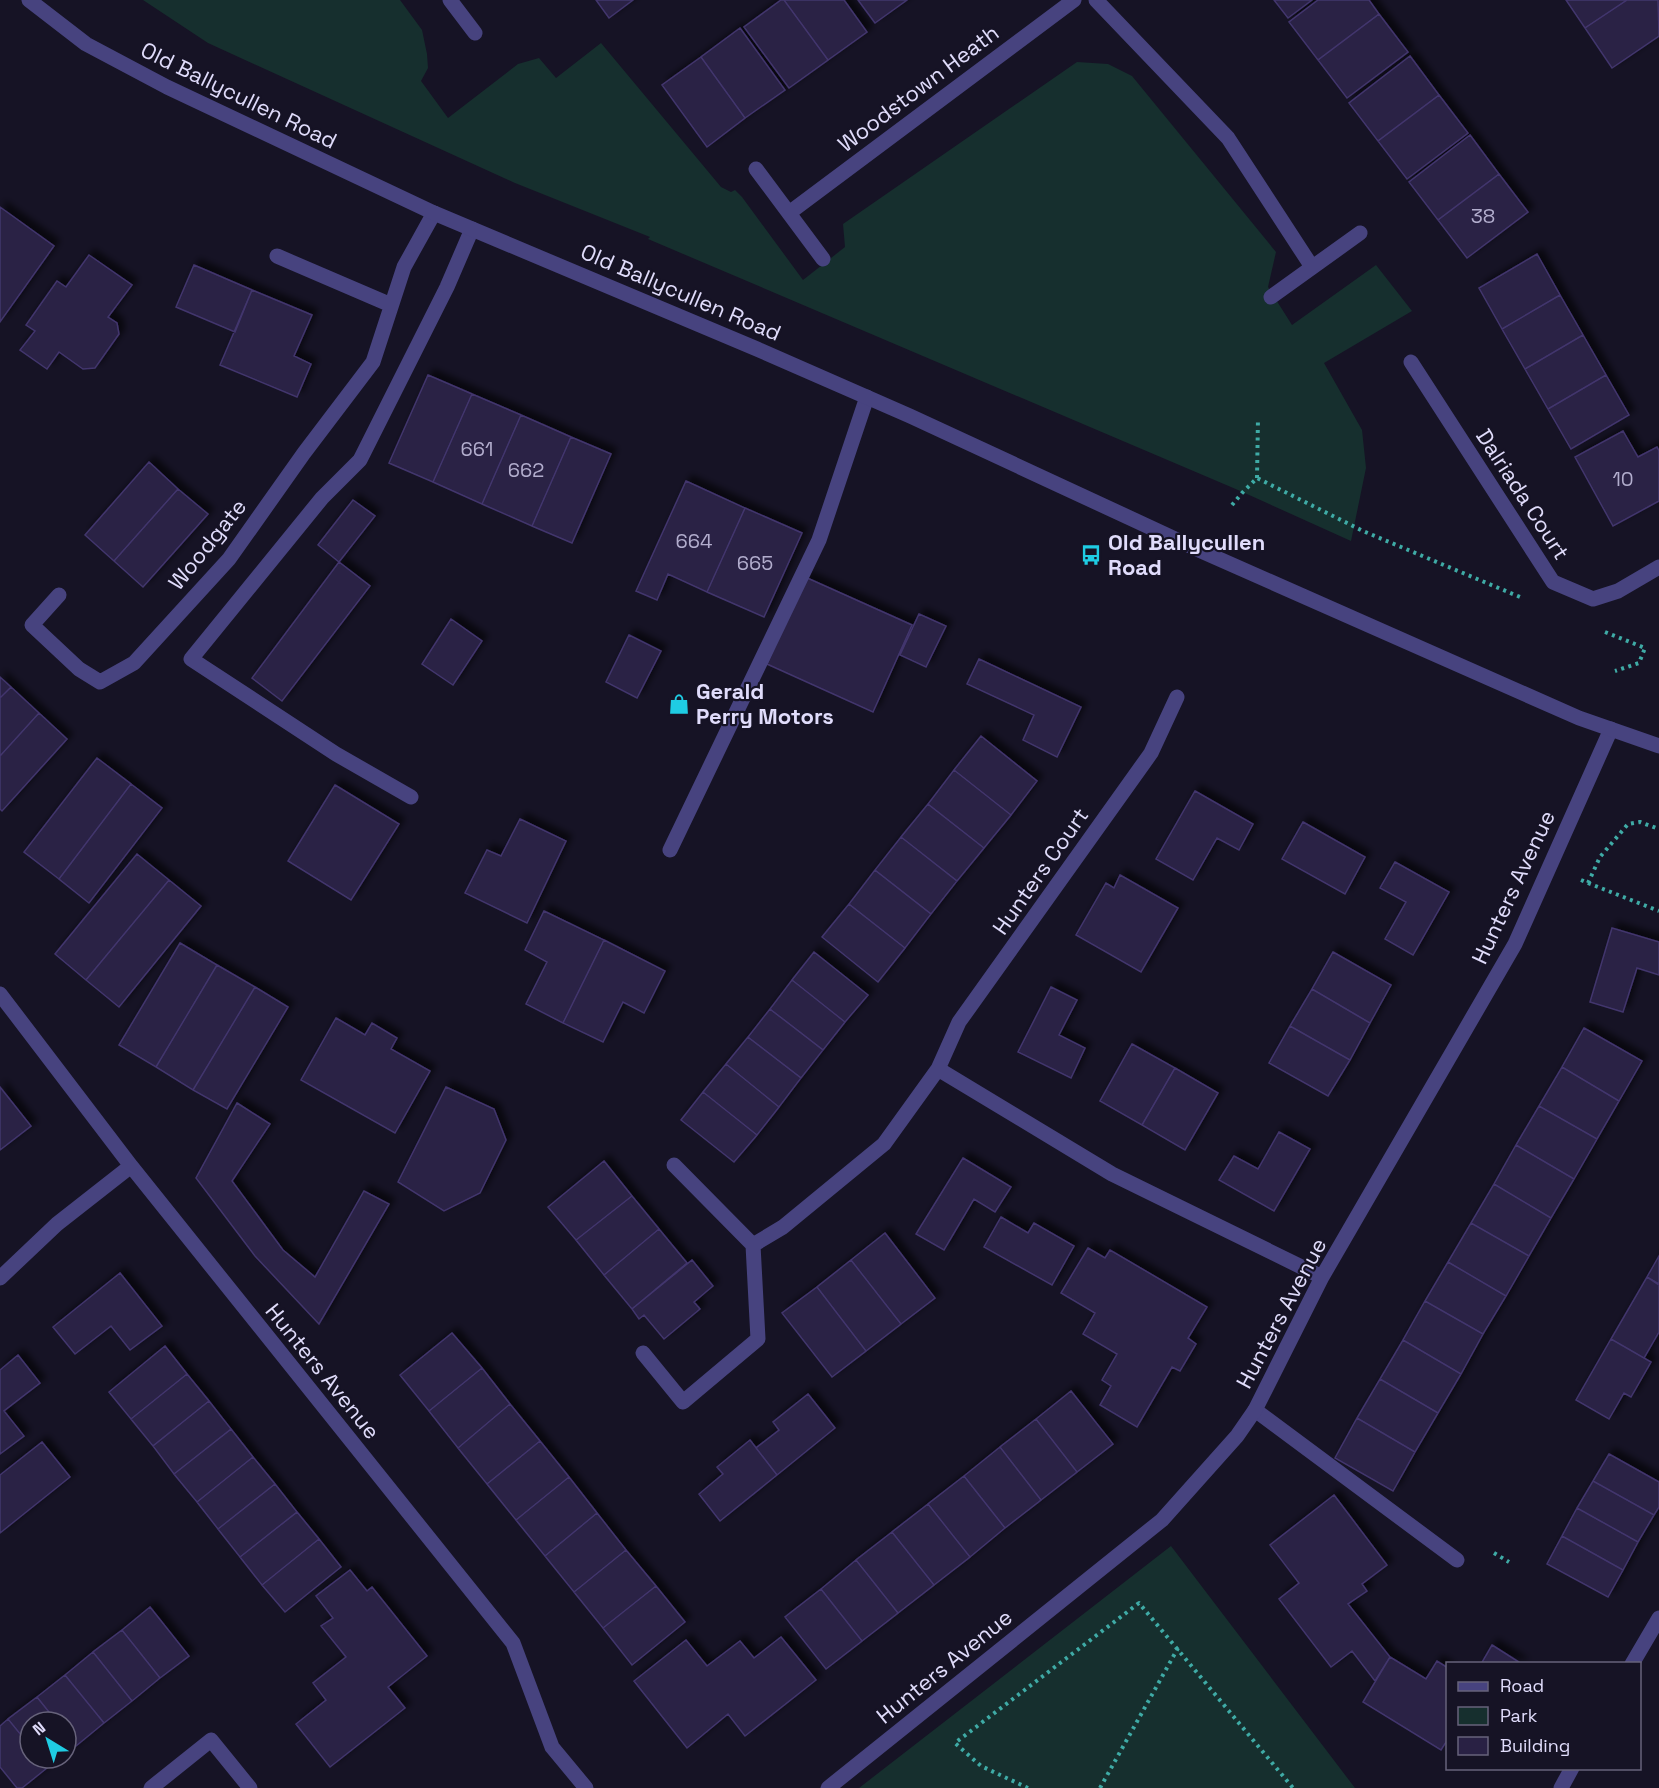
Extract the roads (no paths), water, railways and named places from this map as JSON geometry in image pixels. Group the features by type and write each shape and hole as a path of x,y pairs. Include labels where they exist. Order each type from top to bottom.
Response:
{"street":[{"name":"Old Ballycullen Road","path":"29,0 86,44 167,87 434,213 747,344 1216,557 1579,718 1659,746"},
{"path":"450,0 475,33"},
{"name":"Woodstown Heath","path":"789,213 1074,0"},
{"path":"1096,0 1228,138 1312,267"},
{"path":"756,169 824,259"},
{"name":"Woodgate","path":"59,594 32,625 79,669 100,682 134,663 229,559 304,453 373,362 404,267 434,213"},
{"path":"411,797 336,754 191,659 322,498 360,460 447,287 472,229"},
{"path":"1271,297 1360,233"},
{"path":"277,256 391,304"},
{"name":"Dalriada Court","path":"1411,362 1553,582 1593,600 1618,591 1659,567"},
{"path":"670,850 819,540 867,397"},
{"name":"Hunters Court","path":"753,1245 783,1227 884,1144 938,1069 959,1023 1151,753 1177,697"},
{"name":"Hunters Avenue","path":"828,1788 1162,1520 1237,1436 1255,1410 1322,1277 1515,945 1611,729"},
{"name":"Hunters Avenue","path":"0,994 131,1166 513,1643 552,1747 586,1788"},
{"path":"938,1069 1112,1174 1322,1277"},
{"path":"643,1353 683,1402 758,1339 753,1245 674,1165"},
{"path":"0,1278 57,1224 131,1166"},
{"path":"1255,1410 1457,1560"},
{"path":"1633,1662 1659,1618"},
{"path":"151,1788 212,1740 250,1788"},
{"path":"1561,1788 1571,1770"}],"place":[{"name":"Old Ballycullen Road","path":"1091,555"},
{"name":"Gerald Perry Motors","path":"679,704"}]}
